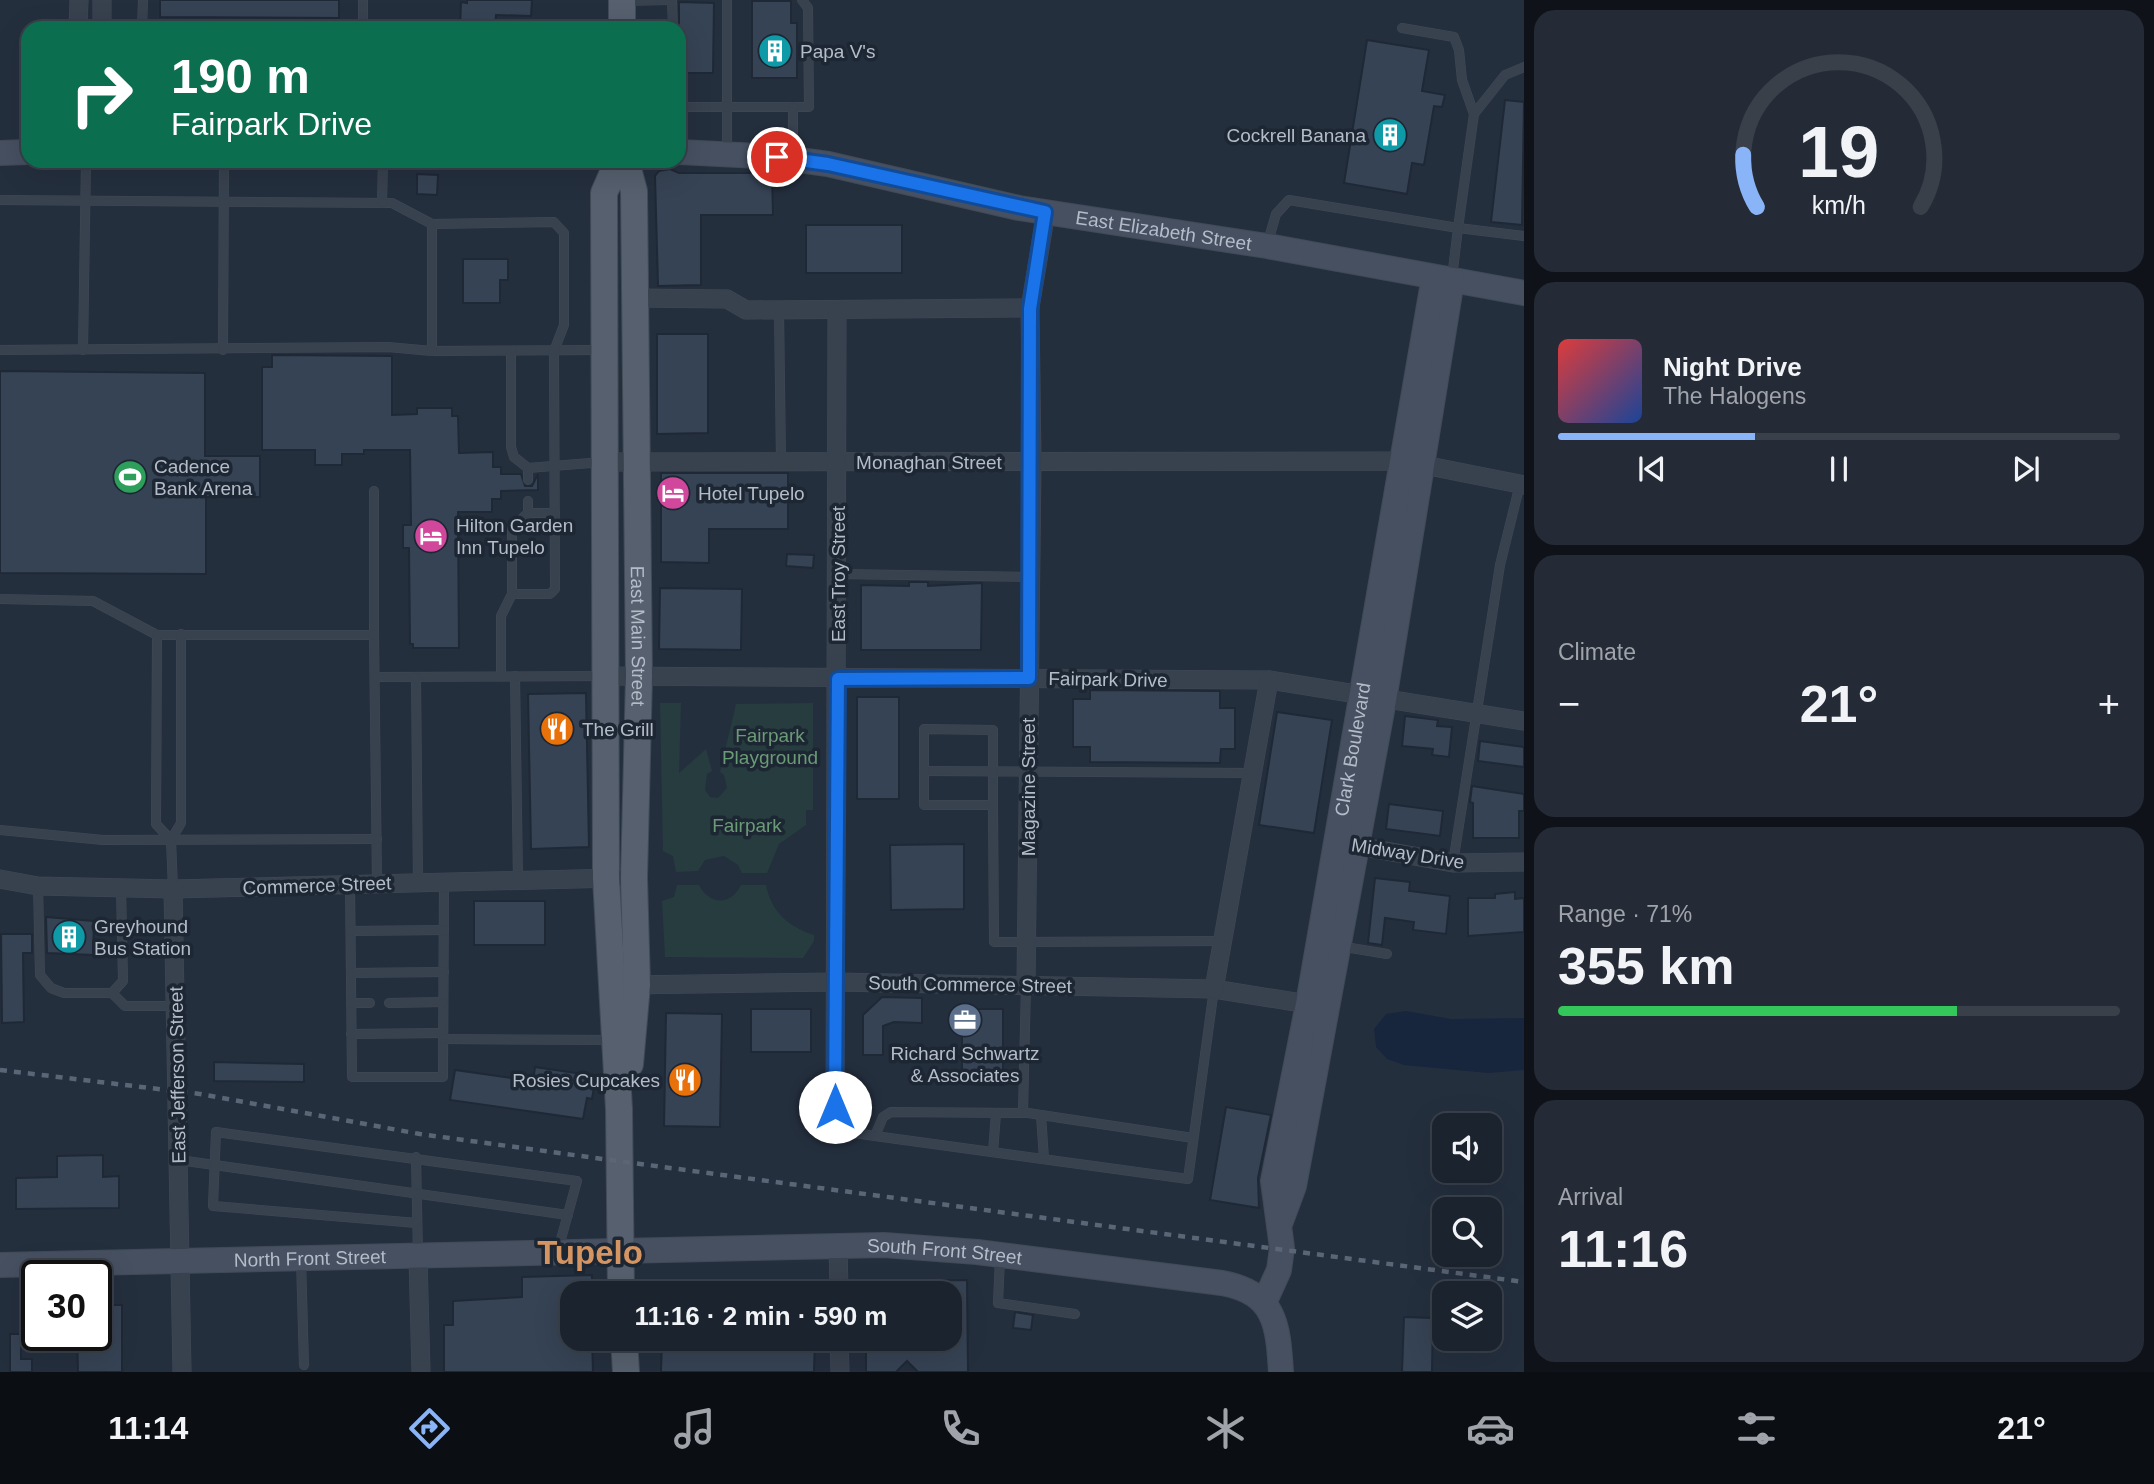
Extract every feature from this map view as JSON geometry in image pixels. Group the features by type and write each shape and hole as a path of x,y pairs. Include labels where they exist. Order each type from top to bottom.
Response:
{"main road":[{"path":"622,0 622,21"},
{"name":"East Main Street","path":"615,168 604,193 604,676 606,878 624,985 628,1083 619,1109"},
{"name":"East Main Street","path":"620,1281 619,1109 615,1040 624,985 634,877 639,676 634,191 628,168"},
{"path":"625,1351 626,1372"}],"street":[{"path":"78,21 79,0"},
{"path":"102,0 102,21"},
{"path":"0,153 21,152"},
{"name":"East Elizabeth Street","path":"686,152 727,153 828,164 1045,212 1267,246 1524,293"},
{"name":"Magazine Street","path":"1026,985 1032,462 1030,309 1045,212"},
{"name":"Clark Boulevard","path":"1264,1303 1279,1270 1282,1248 1280,1221 1294,1186 1317,1005 1345,843 1384,700 1413,462 1443,279"},
{"path":"635,298 727,299 746,310 1030,309"},
{"name":"East Troy Street","path":"835,1130 837,311"},
{"name":"Monaghan Street","path":"604,462 1413,462 1522,484"},
{"name":"Clark Boulevard","path":"1317,1005 1338,946 1359,695 1413,462"},
{"name":"Fairpark Drive","path":"604,676 818,675 838,679 1269,680 1524,721"},
{"path":"1214,989 1269,680"},
{"name":"Midway Drive","path":"1345,843 1453,863 1524,862"},
{"name":"Commerce Street","path":"0,879 38,886 173,889 634,877"},
{"name":"East Jefferson Street","path":"173,889 182,1372"},
{"name":"South Commerce Street","path":"624,985 835,982 1214,989 1317,1005"},
{"path":"838,1245 839,1281"},
{"name":"South Front Street","path":"619,1249 908,1246 1232,1285 1250,1292 1264,1303"},
{"name":"North Front Street","path":"0,1265 418,1257 619,1249"},
{"path":"418,1257 421,1372"},
{"path":"1264,1303 1274,1316 1279,1332 1281,1372"},
{"path":"839,1351 840,1372"}],"lane":[{"path":"142,21 143,0"},
{"path":"363,0 363,21"},
{"path":"622,0 671,0 672,21"},
{"path":"727,0 727,153"},
{"path":"686,107 809,107 808,8 802,0"},
{"path":"1402,28 1454,37 1459,50 1462,80 1474,114 1458,228 1443,279"},
{"path":"1474,114 1505,75 1524,67"},
{"path":"793,107 793,159"},
{"path":"83,350 86,168"},
{"path":"223,349 224,168"},
{"path":"382,203 383,168"},
{"path":"0,200 391,203 432,224 554,222 564,233 564,325 554,351 555,589 550,594 512,594"},
{"path":"1267,246 1276,214 1289,200 1524,236"},
{"path":"432,224 432,351"},
{"path":"779,310 781,462"},
{"path":"0,350 388,347 432,351 603,350"},
{"path":"511,351 511,447 514,457 528,468 604,462"},
{"path":"528,468 528,480"},
{"path":"1453,863 1500,565 1522,484"},
{"path":"374,491 377,883"},
{"path":"528,502 528,513"},
{"path":"501,676 501,615 512,594 512,527 528,513 555,513"},
{"path":"838,574 1031,577"},
{"path":"0,599 93,601 157,635 374,635"},
{"path":"173,889 171,840 181,823 181,634"},
{"path":"157,635 156,824 171,840"},
{"path":"515,676 518,880"},
{"path":"375,677 604,676"},
{"path":"415,677 418,882"},
{"path":"993,805 924,805 924,729 993,730 994,942 1222,941"},
{"path":"924,771 1252,773"},
{"path":"0,830 103,840 377,839"},
{"path":"350,883 352,1077 443,1077 444,882"},
{"path":"38,886 40,975 51,988 64,993 113,993 125,1006 175,1006"},
{"path":"113,993 123,981 121,889"},
{"path":"351,932 444,930"},
{"path":"1338,946 1387,954"},
{"path":"351,973 444,972"},
{"path":"1023,1113 1026,985"},
{"path":"835,1130 1188,1179 1214,989"},
{"path":"389,1003 443,1002"},
{"path":"351,1003 370,1003"},
{"path":"351,1034 615,1040"},
{"path":"874,1136 883,1117 891,1112 1023,1113 1193,1138"},
{"path":"992,1152 996,1113"},
{"path":"1041,1115 1044,1159"},
{"path":"417,1223 213,1206 216,1132 577,1181 558,1251"},
{"path":"415,1157 418,1257"},
{"path":"179,1160 568,1215"},
{"path":"1000,1255 998,1303 1075,1314"},
{"path":"301,1260 304,1365"}],"green space":[{"name":"Fairpark","path":"660,703 681,703 679,773 706,749 712,771 707,774 705,790 710,797 718,798 727,788 724,775 720,772 736,704 813,703 813,810 806,810 806,825 779,844 767,873 742,873 738,865 724,856 705,860 698,871 676,872 673,856 663,851"},
{"path":"677,885 699,885 708,896 726,900 737,892 741,885 766,885 772,903 782,917 797,928 814,935 814,941 803,958 665,957 662,901 674,897"}],"water":[{"path":"1406,1011 1451,1019 1524,1018 1524,1070 1488,1073 1404,1065 1387,1059 1376,1047 1374,1029 1386,1014"}],"building":[{"path":"160,0 339,0 339,18 160,17"},
{"path":"467,0 532,0 531,16 496,15 496,21 460,21 461,2 467,3"},
{"name":"Papa V's","path":"752,1 791,1 791,23 797,23 797,78 752,78"},
{"path":"679,2 714,3 713,73 686,73 686,21 679,21"},
{"name":"Cockrell Banana","path":"1367,40 1429,50 1422,91 1445,95 1442,107 1434,106 1424,165 1412,163 1407,194 1344,183"},
{"path":"1505,100 1524,102 1522,225 1491,222"},
{"path":"670,169 679,173 772,173 773,215 701,215 701,285 658,286 655,176 659,171"},
{"path":"417,174 438,175 437,195 417,194"},
{"path":"806,225 902,225 902,273 806,273"},
{"path":"463,259 508,259 508,280 500,280 500,303 463,303"},
{"path":"657,334 708,334 708,433 657,434"},
{"path":"272,355 392,356 392,415 417,414 417,408 452,408 452,416 458,416 459,453 493,452 493,467 501,467 501,474 521,474 525,486 532,486 538,474 538,490 501,491 501,499 492,499 492,512 458,512 459,648 413,648 413,644 410,644 409,548 403,548 403,525 411,525 410,450 364,450 364,454 342,454 342,465 315,465 315,450 262,450 262,367 272,367"},
{"name":"Cadence Bank Arena","path":"0,371 205,373 205,456 260,456 260,497 206,497 206,574 0,573"},
{"path":"661,473 788,473 788,529 709,529 709,563 661,562"},
{"path":"787,554 814,555 813,568 786,566"},
{"path":"909,582 928,582 928,586 982,583 981,650 861,650 861,585 909,586"},
{"path":"660,588 742,589 741,650 659,649"},
{"path":"1090,690 1220,691 1220,708 1235,708 1235,749 1221,749 1220,763 1090,762 1090,747 1073,747 1073,699 1090,699"},
{"path":"586,693 589,847 531,849 528,694"},
{"path":"857,697 899,697 899,799 857,799"},
{"path":"1277,712 1332,720 1314,833 1259,825"},
{"path":"1405,716 1438,720 1437,726 1452,727 1449,757 1432,755 1433,749 1402,746"},
{"path":"1480,741 1524,747 1524,767 1478,761"},
{"path":"1472,786 1524,794 1524,811 1519,811 1519,838 1473,838 1473,803 1470,802"},
{"path":"1389,804 1443,811 1440,836 1386,829"},
{"path":"964,844 964,909 891,910 890,845"},
{"path":"1375,878 1410,882 1409,891 1450,896 1446,934 1413,930 1414,922 1385,918 1382,945 1368,943"},
{"path":"1515,892 1515,899 1524,898 1524,932 1468,936 1468,898 1495,898 1495,894"},
{"path":"474,901 545,901 545,945 474,945"},
{"name":"Greyhound Bus Station","path":"46,917 94,921 93,955 47,953"},
{"path":"1,934 32,934 32,953 23,953 24,1022 2,1023"},
{"path":"882,997 922,998 922,1023 894,1022 883,1026 883,1055 863,1055 863,1015"},
{"path":"751,1009 811,1009 811,1052 751,1052"},
{"path":"962,1009 1003,1009 1003,1085 962,1084"},
{"path":"666,1013 722,1014 720,1127 664,1126"},
{"path":"214,1062 304,1064 304,1082 214,1081"},
{"path":"535,1067 596,1076 592,1099 587,1098 583,1119 450,1100 455,1070 533,1081"},
{"path":"1226,1107 1271,1115 1258,1178 1259,1208 1210,1200"},
{"path":"103,1155 103,1177 119,1176 119,1208 16,1209 16,1178 57,1177 57,1156"},
{"path":"592,1275 592,1281 560,1281 560,1351 592,1351 593,1372 444,1372 444,1325 453,1325 453,1301 522,1297 522,1277"},
{"path":"967,1280 968,1372 918,1372 907,1361 896,1372 866,1372 866,1351 962,1351 962,1281 879,1281"},
{"path":"112,1305 122,1305 122,1372 78,1372 77,1351 112,1351"},
{"path":"1015,1312 1033,1315 1031,1330 1013,1328"},
{"path":"1404,1317 1432,1318 1432,1372 1402,1372"},
{"path":"10,1334 21,1334 21,1359 32,1359 32,1372 10,1372"},
{"path":"662,1351 815,1351 814,1372 661,1372"}],"railway":[{"path":"0,1070 200,1094 420,1134 1524,1282"}],"place":[{"name":"Papa V's","path":"775,51"},
{"name":"Cockrell Banana","path":"1390,135"},
{"name":"Cadence Bank Arena","path":"130,477"},
{"name":"Hotel Tupelo","path":"673,493"},
{"name":"Hilton Garden Inn Tupelo","path":"431,536"},
{"name":"The Grill","path":"557,729"},
{"name":"Greyhound Bus Station","path":"69,937"},
{"name":"Richard Schwartz & Associates","path":"965,1020"},
{"name":"Rosies Cupcakes","path":"685,1080"}],"district":[{"name":"Tupelo","path":"590,1252"}],"route":[{"path":"777,157 828,164 1045,212 1030,309 1032,462 1029,678 838,679 835,1107"}],"park label":[{"name":"Fairpark Playground","path":"770,746"}]}
